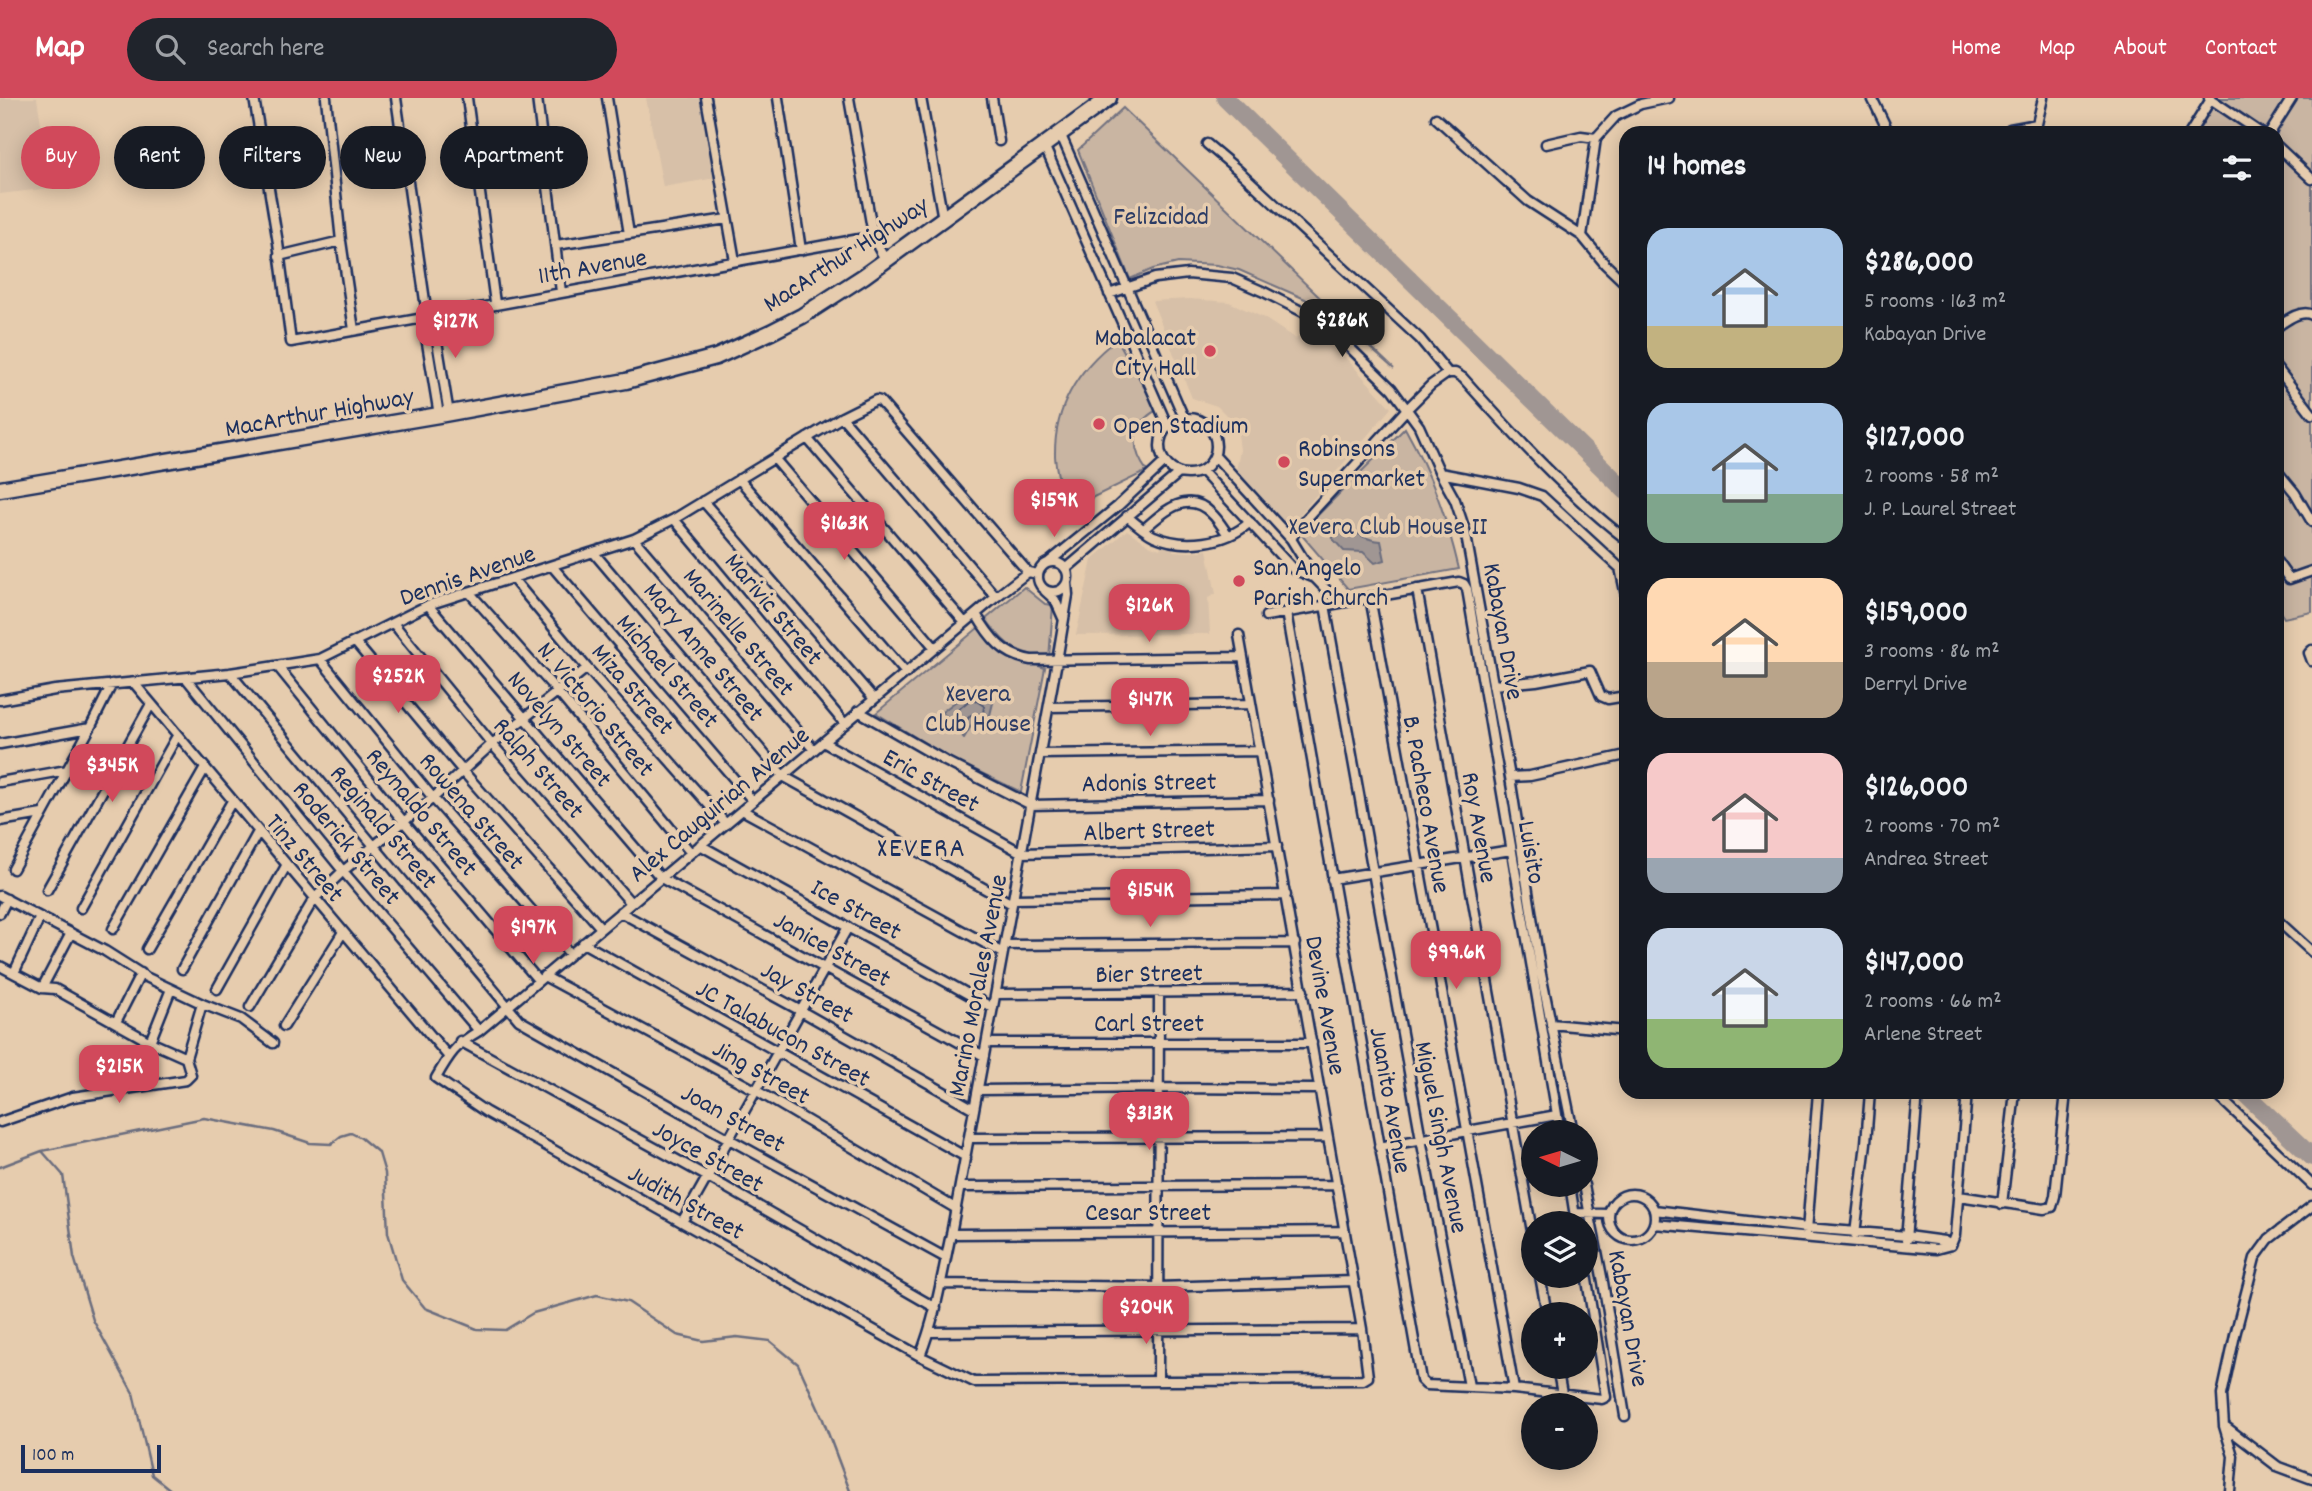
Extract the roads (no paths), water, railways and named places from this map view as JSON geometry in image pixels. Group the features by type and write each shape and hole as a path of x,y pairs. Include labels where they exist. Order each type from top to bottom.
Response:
{"highway":[{"name":"MacArthur Highway","path":"0,489 626,381 716,357 802,316 886,261 1109,98"}],"street":[{"path":"254,98 279,256 341,241"},
{"path":"326,98 341,241 354,330"},
{"path":"396,98 428,319 425,331 433,379 444,414"},
{"path":"467,98 495,303"},
{"path":"537,98 561,292"},
{"path":"607,98 629,234"},
{"path":"706,98 735,261"},
{"path":"778,98 801,250"},
{"path":"849,98 870,222 874,238 886,261"},
{"path":"921,98 943,219"},
{"path":"992,98 999,141"},
{"path":"1582,236 1596,138 1616,116 1641,104 1669,98"},
{"path":"1872,98 1886,126"},
{"path":"2026,126 2037,124 2043,98"},
{"path":"2194,126 2210,98 2251,126"},
{"path":"2274,126 2292,98"},
{"path":"1436,118 1528,201 1582,236 1619,277"},
{"path":"1060,133 1184,418"},
{"path":"1546,144 1581,136 1596,138"},
{"path":"1207,144 1420,339 1448,373"},
{"path":"1044,145 1168,427"},
{"path":"2284,153 2312,179"},
{"path":"556,245 727,219"},
{"name":"11th Avenue","path":"279,256 291,342 859,239"},
{"name":"Kabayan Drive","path":"1109,293 1155,278 1188,274 1232,278 1305,313 1338,336 1392,389 1419,426 1455,500 1465,530 1551,1024 1571,1120"},
{"path":"2284,323 2302,312 2312,315"},
{"path":"428,319 435,329 438,346 443,377 444,414"},
{"path":"428,348 438,346"},
{"path":"1291,539 1297,529 1407,409 1448,373 1455,373 1463,378 1556,476 1605,524 1619,534"},
{"path":"433,379 443,377"},
{"path":"2284,377 2312,414"},
{"name":"Dennis Avenue","path":"0,700 55,690 230,673 320,659 428,605 634,539 674,519 842,416 876,400 880,401 1028,572"},
{"path":"842,416 996,597"},
{"path":"1184,418 1199,420 1210,429 1216,441 1215,456 1202,471 1191,474 1179,473 1165,462 1161,453 1161,444 1168,427 1184,418"},
{"path":"807,438 965,623"},
{"path":"1215,456 1291,539 1315,578 1339,603"},
{"path":"774,458 935,648"},
{"path":"1064,620 1055,600 1038,583 1041,566 1118,506 1165,462"},
{"path":"1202,471 1293,569 1315,578"},
{"path":"1066,569 1179,473"},
{"path":"1440,473 1519,488 1542,496 1619,567"},
{"path":"739,479 906,673"},
{"path":"2284,480 2312,522"},
{"path":"703,501 874,699"},
{"path":"1144,529 1177,503 1185,502 1198,504 1211,512 1228,536"},
{"path":"1127,516 1153,536 1188,543 1206,542 1228,536 1250,522"},
{"name":"Marivic Street","path":"674,519 845,724"},
{"name":"Marinelle Street","path":"634,539 814,750"},
{"name":"Mary Anne Street","path":"594,553 783,775"},
{"path":"1044,590 1057,592 1067,583 1066,569 1058,563 1049,562"},
{"name":"Michael Street","path":"552,566 754,801"},
{"path":"2284,572 2289,579 2312,571"},
{"path":"1028,572 1038,574"},
{"name":"Alex Cauguirian Avenue","path":"436,1078 460,1041 479,1031 858,711 1028,572"},
{"name":"Miza Street","path":"513,579 587,668 726,824"},
{"name":"Luisito","path":"1418,589 1459,582 1467,589 1558,1120"},
{"name":"Marino Morales Avenue","path":"920,1356 936,1308 966,1157 1057,661 1068,595 1067,583"},
{"path":"1266,616 1418,589"},
{"name":"Roy Avenue","path":"1418,589 1528,1211"},
{"name":"N. Victorio Street","path":"468,592 557,691 691,853"},
{"name":"B. Pacheco Avenue","path":"1370,597 1514,1389"},
{"name":"Novelyn Street","path":"428,605 661,878"},
{"name":"Miguel Singh Avenue","path":"1325,605 1469,1386"},
{"name":"Juanito Avenue","path":"1286,612 1420,1376 1426,1385 1469,1386"},
{"path":"976,614 988,635 1008,652 1031,660 1242,657"},
{"name":"Ralph Street","path":"393,623 492,744 631,903"},
{"name":"Devine Avenue","path":"1238,635 1362,1329 1368,1375 1363,1380"},
{"path":"355,642 462,770 601,928"},
{"path":"2312,650 2309,653 2312,660"},
{"name":"Rowena Street","path":"320,659 433,798 570,954"},
{"name":"Reynaldo Street","path":"278,667 403,821 541,978"},
{"path":"250,1007 314,899 492,744 587,668"},
{"path":"1493,685 1536,681 1590,671 1601,696 1608,699 1619,697"},
{"name":"Reginald Street","path":"230,673 507,1007"},
{"name":"Roderick Street","path":"186,678 343,871 479,1031"},
{"name":"Tinz Street","path":"134,683 448,1056"},
{"path":"13,869 112,684"},
{"path":"47,890 151,704"},
{"path":"1049,706 1251,704"},
{"path":"858,711 945,761 1031,805"},
{"path":"0,744 90,728"},
{"path":"81,908 177,736"},
{"name":"Eric Street","path":"823,742 1022,853"},
{"path":"1040,754 1259,751"},
{"path":"1510,777 1619,756"},
{"path":"113,929 205,768"},
{"path":"0,782 66,770"},
{"path":"783,775 1013,902 1286,894"},
{"name":"Adonis Street","path":"1031,805 1269,800"},
{"path":"147,950 232,801"},
{"path":"742,810 1004,949 1294,943"},
{"path":"0,821 42,814"},
{"path":"182,969 258,832"},
{"name":"Ice Street","path":"700,845 993,1008"},
{"name":"Albert Street","path":"1022,853 1277,846"},
{"path":"1332,879 1511,850"},
{"path":"217,989 286,866"},
{"name":"Janice Street","path":"661,878 984,1056"},
{"path":"0,914 4,898 172,989 241,1019 273,1043"},
{"name":"Jay Street","path":"620,912 974,1109"},
{"path":"14,973 40,916"},
{"path":"2284,926 2312,952"},
{"path":"682,1222 848,927"},
{"path":"284,1026 343,932"},
{"path":"42,988 71,933"},
{"name":"JC Talabucon Street","path":"583,943 966,1157"},
{"path":"0,967 42,988 55,989 150,1042 186,1058"},
{"path":"116,1022 141,973"},
{"name":"Jing Street","path":"541,978 757,1091 956,1208"},
{"path":"150,1042 172,989"},
{"name":"Bier Street","path":"996,994 1303,991"},
{"path":"1158,1381 1159,993"},
{"path":"0,1122 73,1097 186,1080 191,1075 186,1058 202,1004"},
{"name":"Joan Street","path":"507,1007 519,1020 946,1258"},
{"path":"1551,1024 1619,1030"},
{"name":"Joyce Street","path":"460,1041 708,1177 936,1308"},
{"name":"Carl Street","path":"987,1043 1312,1043"},
{"name":"Judith Street","path":"436,1078 486,1112 920,1356 974,1382 1363,1380"},
{"path":"978,1090 1320,1090"},
{"path":"1807,1233 1817,1099"},
{"path":"1854,1240 1869,1099"},
{"path":"1906,1247 1917,1099"},
{"path":"1951,1245 1955,1235 1966,1099"},
{"path":"2002,1204 2014,1099"},
{"path":"1959,1196 2043,1209 2052,1207 2065,1099"},
{"path":"2221,1099 2312,1185"},
{"path":"1380,1147 1557,1115"},
{"path":"969,1138 1328,1137"},
{"path":"960,1187 1336,1185"},
{"path":"1630,1194 1645,1198 1654,1210 1654,1224 1650,1232 1642,1238 1623,1238 1610,1224 1609,1214 1616,1200 1630,1194"},
{"path":"2230,1491 2233,1456 2224,1426 2222,1395 2255,1258 2269,1239 2312,1206"},
{"path":"1654,1210 1771,1224 1807,1233 1906,1247 1936,1249 1951,1245"},
{"path":"1598,1213 1609,1214"},
{"path":"1690,1227 1691,1214"},
{"path":"1654,1224 1769,1234 1856,1231 1944,1241 1951,1245"},
{"path":"1769,1234 1771,1224"},
{"name":"Cesar Street","path":"951,1234 1345,1231"},
{"name":"Kabayan Drive","path":"1598,1259 1625,1416"},
{"path":"941,1284 1158,1287 1353,1281"},
{"path":"1588,1288 1606,1396 1598,1398"},
{"path":"929,1332 1362,1329"},
{"path":"1469,1386 1552,1393"},
{"path":"2224,1426 2277,1466 2312,1479"}],"water":[{"path":"1345,526 1362,536 1381,541 1385,560 1375,563 1363,552 1344,551 1332,538"},
{"path":"973,688 993,703 987,727 974,721 964,738 942,712"}],"waterway":[{"path":"1225,98 1619,484"},
{"path":"2250,1099 2312,1157"},
{"path":"0,1167 42,1151 204,1118 274,1131 310,1143 331,1144 341,1136 351,1133 379,1153 385,1173 388,1233 402,1280 425,1308 477,1329 505,1330 533,1313 597,1295 628,1302 677,1335 703,1341 737,1337 770,1341 798,1364 822,1417 850,1491"},
{"path":"42,1151 63,1175 74,1257 93,1320 133,1393 152,1475 172,1491"}],"place":[{"name":"Mabalacat City Hall","path":"1210,351"},
{"name":"Open Stadium","path":"1099,424"},
{"name":"Robinsons Supermarket","path":"1284,462"},
{"name":"San Angelo Parish Church","path":"1239,581"}],"district":[{"name":"XEVERA","path":"922,846"}],"park label":[{"name":"Felizcidad","path":"1161,215"},
{"name":"Xevera Club House II","path":"1388,525"},
{"name":"Xevera Club House","path":"978,707"}]}
